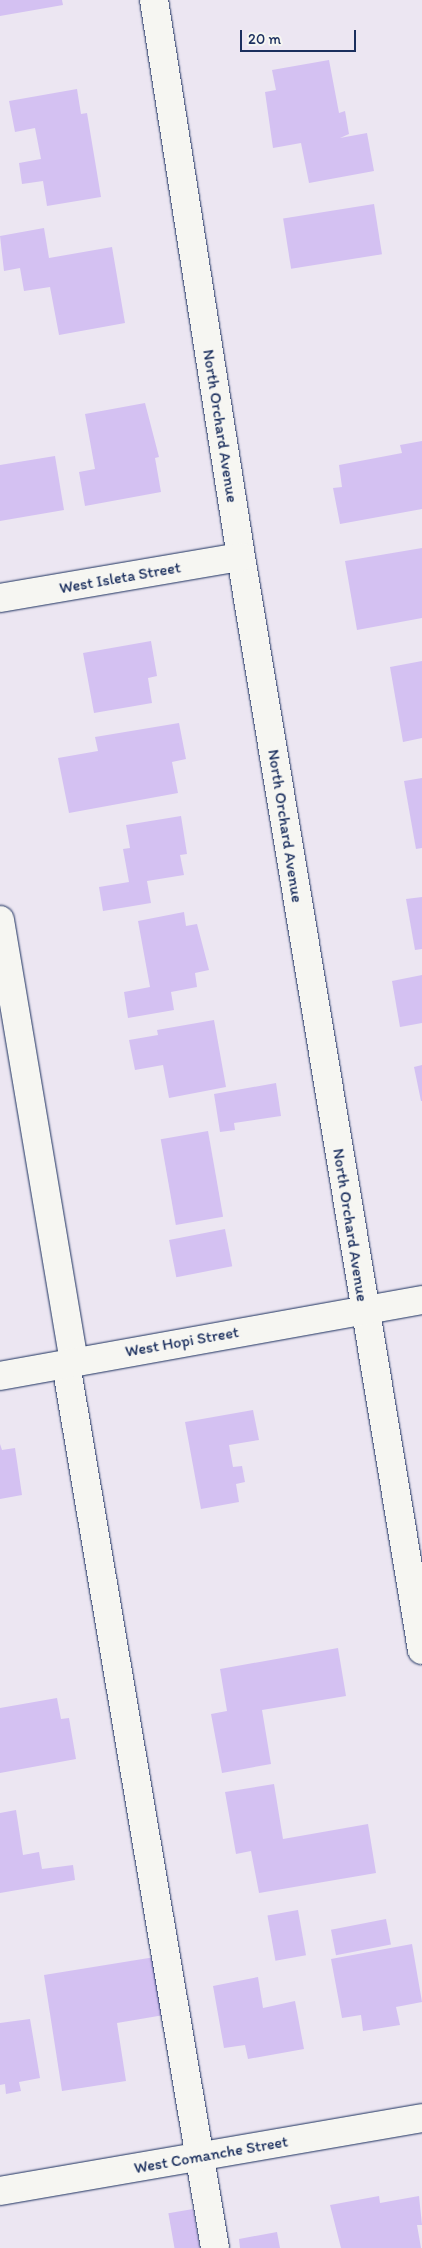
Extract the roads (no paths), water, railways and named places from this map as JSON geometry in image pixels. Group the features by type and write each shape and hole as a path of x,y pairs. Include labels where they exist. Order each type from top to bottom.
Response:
{"street":[{"name":"North Orchard Avenue","path":"154,0 241,557 364,1309 422,1650"},
{"name":"West Isleta Street","path":"0,598 241,557"},
{"path":"0,920 70,1363 215,2248"},
{"name":"West Hopi Street","path":"0,1376 422,1300"},
{"name":"West Comanche Street","path":"0,2191 422,2118"}]}
